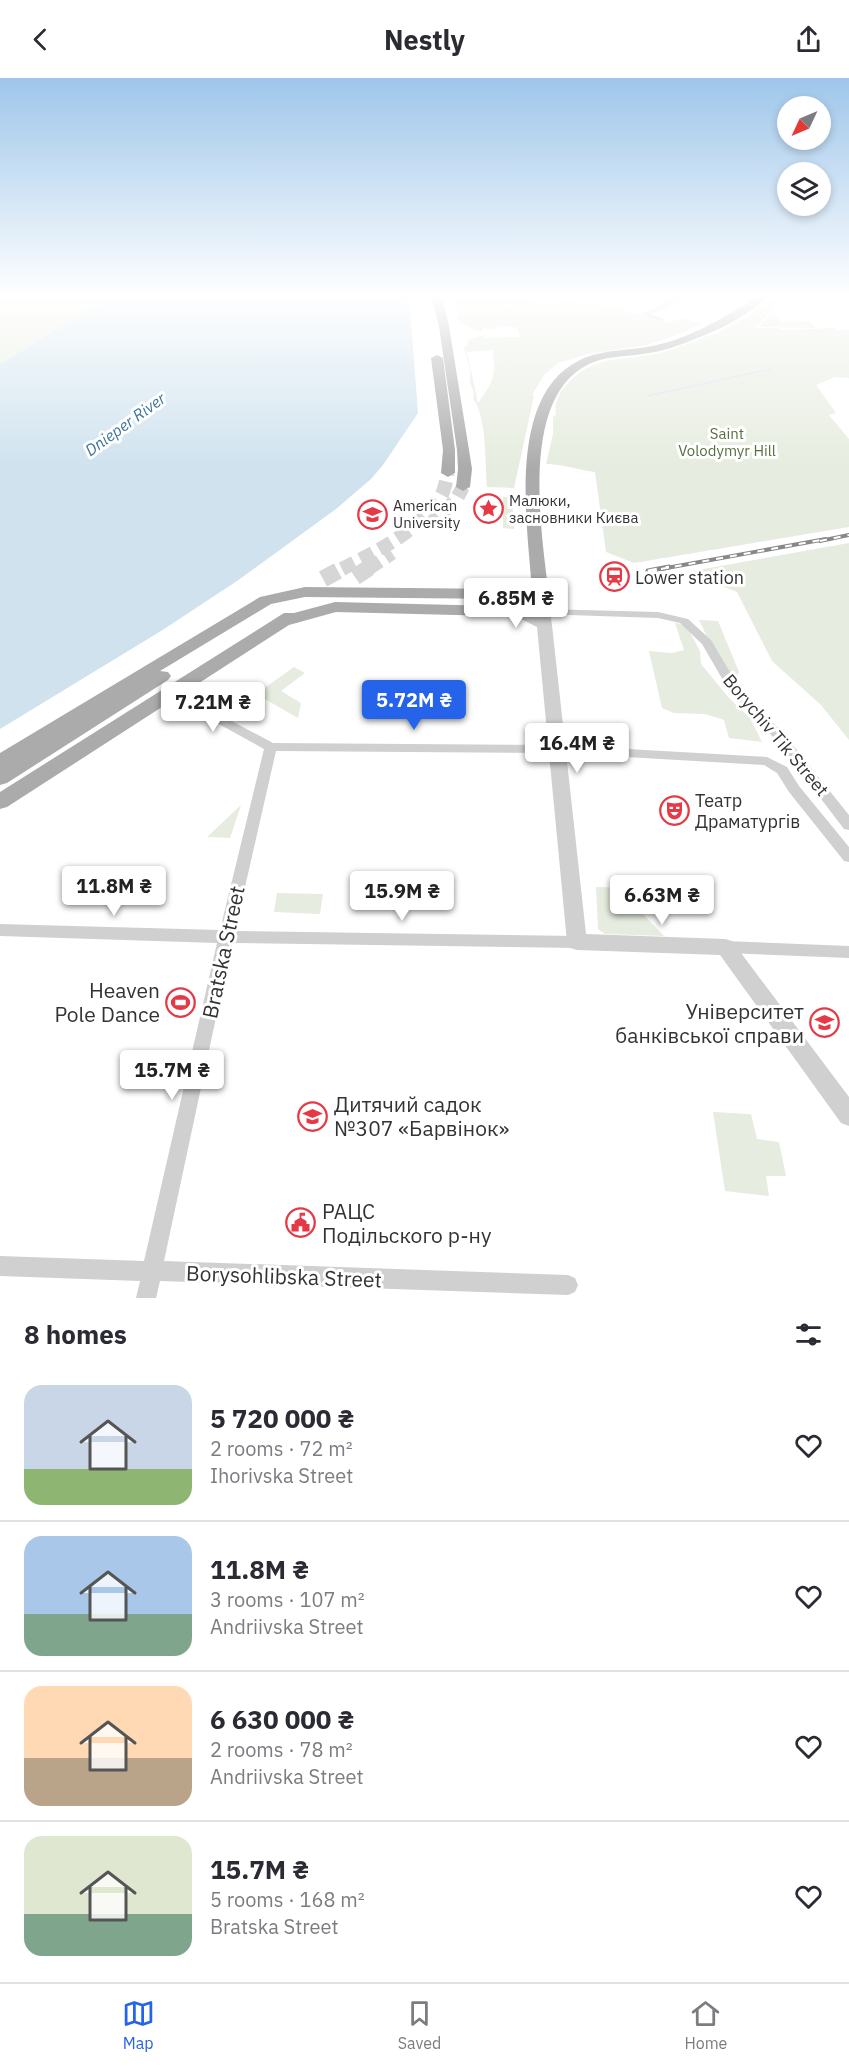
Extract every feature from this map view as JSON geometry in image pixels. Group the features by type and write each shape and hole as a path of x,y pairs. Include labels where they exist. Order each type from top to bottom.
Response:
{"main road":[{"path":"436,355 449,450 448,473"},
{"path":"449,355 465,469 463,487"},
{"path":"542,603 531,476 537,436 549,394 557,379 570,368 589,360 619,355"},
{"path":"0,778 248,622 324,579"},
{"path":"0,802 281,622 359,579 371,594 388,599 507,601 531,595 542,603"},
{"path":"0,762 260,603 298,592 494,595 519,592 542,603"},
{"path":"281,622 312,612 342,606 496,611 542,603"}],"street":[{"path":"496,611 524,615 542,603 577,942"},
{"name":"Borychiv Tik Street","path":"542,603 665,616 684,621 707,642 735,691 780,737 849,825"},
{"path":"170,692 271,747 557,749 766,761 782,770 794,789 849,857"},
{"name":"Bratska Street","path":"146,1298 243,860 271,747"},
{"path":"0,930 226,937 577,942 849,952"},
{"path":"724,947 849,1115"},
{"name":"Borysohlibska Street","path":"0,1266 568,1285"}],"green space":[{"path":"0,355 15,355 0,364"},
{"path":"466,355 468,355 478,403 493,378 493,355 585,355 558,363 544,375 532,395 534,396 514,488 487,487 483,428 478,407 473,399"},
{"name":"Saint Volodymyr Hill","path":"648,355 849,355 849,378 835,377 816,385 836,413 829,415 849,439 849,527 634,563 606,552 595,472 546,464 553,434 553,417 556,414 556,404 562,390 586,369 609,361"},
{"path":"503,497 512,497 514,529 503,528"},
{"path":"849,543 849,740 821,705 772,661 737,592 687,572"},
{"path":"699,620 718,621 739,672 734,683 713,649"},
{"path":"675,623 686,625 700,651 701,664 729,698 750,718 762,742 729,738 724,720 705,714 674,713 662,708 649,651 672,653 684,650"},
{"path":"294,667 305,673 281,691 301,703 298,718 256,694"},
{"path":"421,689 448,690 447,711 419,710"},
{"path":"241,805 230,838 207,837"},
{"path":"596,887 633,888 644,899 637,908 664,936 605,934 598,929"},
{"path":"277,893 323,894 320,914 274,912"},
{"path":"713,1112 751,1114 757,1139 779,1142 786,1176 766,1176 769,1196 725,1191"}],"water":[{"name":"Dnieper River","path":"15,355 414,355 418,413 383,465 371,479 336,509 237,581 161,631 0,729 0,364"}],"waterway":[{"path":"648,396 771,369"}],"tunnel":[{"path":"342,569 397,539 422,520 441,496 448,473"},
{"path":"428,526 456,500 463,487"},
{"path":"368,569 392,553"},
{"path":"323,579 345,567"},
{"path":"355,577 370,567"}],"railway":[{"path":"820,541 849,535"},
{"path":"661,569 826,539"},
{"path":"648,571 669,567"}],"place":[{"name":"Малюки, засновники Києва","path":"488,509"},
{"name":"American University","path":"372,514"},
{"name":"Lower station","path":"614,577"},
{"name":"Театр Драматургів","path":"674,810"},
{"name":"Heaven Pole Dance","path":"181,1002"},
{"name":"Університет банківської справи","path":"825,1023"},
{"name":"Дитячий садок №307 «Барвінок»","path":"313,1116"},
{"name":"РАЦС Подільского р-ну","path":"301,1223"}]}
